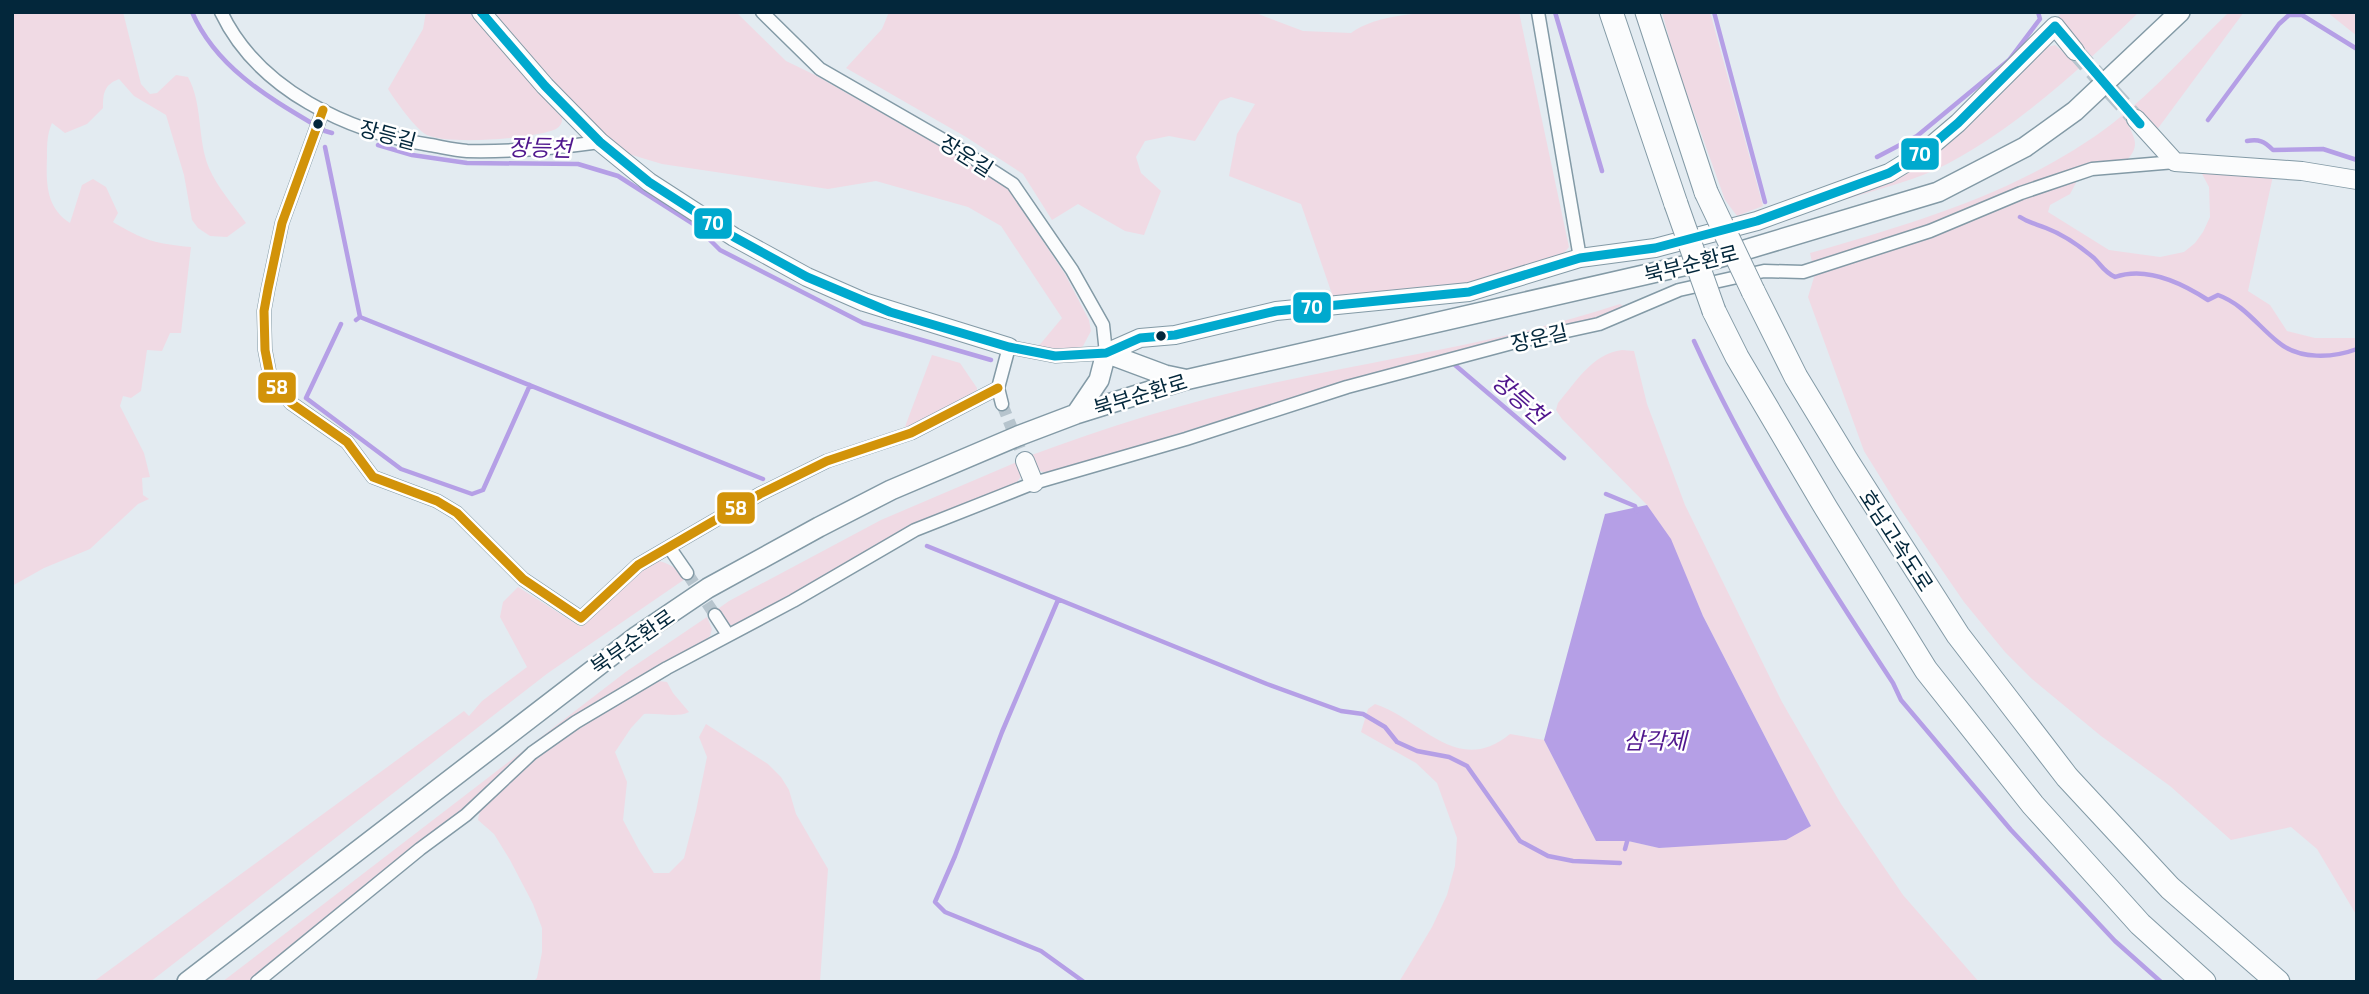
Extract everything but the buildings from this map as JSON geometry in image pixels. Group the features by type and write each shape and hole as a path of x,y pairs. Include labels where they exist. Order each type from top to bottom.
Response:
{"highway":[{"name":"호남고속도로","path":"1611,12 1714,311 1737,357 1805,473 1926,670 2033,805 2140,924 2204,982"},
{"name":"호남고속도로","path":"1647,12 1706,192 1796,377 1958,635 2076,787 2169,888 2278,982"}],"main road":[{"name":"북부순환로","path":"187,982 638,636 708,588 891,490 1007,440 1076,414 1185,380 1718,258 1938,192 2025,147 2075,111 2180,12"},
{"path":"1076,414 1099,380 1107,354 1185,380"}],"street":[{"name":"장등길","path":"221,12 229,29 246,52 321,114 410,142 465,151 560,148 600,142"},
{"path":"481,12 545,86 600,142 659,189 734,237 807,276 890,312 1009,347 1055,356 1107,354 1140,338 1175,335 1276,311 1469,292 1580,258 1655,248 1757,221 1889,173 1925,151 1958,123 2055,26 2075,51"},
{"name":"장운길","path":"762,12 820,69 959,149 1013,184 1072,270 1103,325 1107,354"},
{"path":"1538,12 1580,258"},
{"path":"321,114 282,223 268,289 264,311 265,351 271,381 291,403 346,442 373,477 437,501 457,513 523,579 582,618 638,565 760,494 827,461 911,433 998,388"},
{"path":"2136,119 2175,162 2302,171 2357,180"},
{"name":"장운길","path":"257,982 466,815 532,752 576,722 667,668 915,530 1034,482 1185,439 1347,387 1512,343 1599,324 1679,290 1763,271 1803,272 1930,231 2021,193 2092,169 2175,162"},
{"path":"1002,404 998,388 1009,347"},
{"path":"1025,461 1034,482"},
{"path":"669,547 687,573"},
{"path":"715,615 728,635"}],"shaded area":[{"path":"12,12 123,12 141,84 150,94 157,93 176,75 188,77 196,99 209,168 246,223 227,237 210,236 198,228 192,220 184,175 166,115 134,96 119,79 107,87 103,108 87,124 65,133 52,123 47,144 48,185 52,202 62,217 70,223 82,185 93,179 106,187 118,213 113,222 150,240 191,247 181,333 170,333 162,351 147,350 141,391 131,398 123,396 120,406 144,453 150,477 142,478 143,495 149,499 138,504 90,549 44,568 12,586"},
{"path":"426,12 470,12 562,116 559,127 530,136 491,140 453,140 422,132 388,89 423,29"},
{"path":"515,12 736,12 786,61 955,155 1008,189 1065,274 1089,320 1091,331 1083,346 1074,351 1056,353 1037,348 1062,318 1001,226 968,207 876,181 828,189 662,164 622,152 603,139 491,15"},
{"path":"889,12 1253,12 1303,31 1351,33 1366,24 1408,14 1519,12 1569,247 1559,259 1466,283 1333,297 1301,204 1229,176 1237,134 1255,104 1231,97 1220,101 1195,141 1169,136 1145,141 1136,157 1141,173 1161,191 1144,235 1125,231 1078,204 1052,220 1023,174 966,137 846,68 882,29"},
{"path":"1662,12 1710,12 1763,206 1737,216 1725,200 1675,61"},
{"path":"2062,12 2139,12 2049,94 1975,148 1925,174 1847,199 1846,195 1929,153 2045,48 2055,45 2070,58 2082,46 2056,19"},
{"path":"2229,12 2244,12 2156,131 2140,115 2127,123 2135,146 2127,160 2094,163 1929,226 1812,262 1810,253 1968,202 2043,168 2079,147 2144,97"},
{"path":"2327,12 2352,12 2357,16 2357,36"},
{"path":"2201,172 2273,176 2248,291 2270,305 2287,331 2315,338 2357,338 2357,916 2317,849 2291,827 2231,840 2170,786 2101,736 2032,679 2005,652 1964,602 1864,451 1808,297 1815,274 2078,179 2070,194 2050,205 2048,212 2109,250 2160,257 2184,252 2195,243 2210,217 2209,187"},
{"path":"1620,304 1623,306 1619,311 1599,318 1307,393 1050,474 1036,470 1029,456 1183,405 1278,382 1493,338"},
{"path":"1622,350 1634,351 1647,404 1685,505 1782,702 1841,804 1903,895 1979,982 1399,982 1432,927 1447,895 1455,866 1457,838 1437,783 1416,763 1361,732 1368,709 1375,704 1457,748 1473,750 1491,746 1510,734 1544,740 1596,841 1628,841 1660,848 1811,826 1703,616 1670,539 1647,505 1556,410 1558,403 1593,363"},
{"path":"932,355 960,363 977,388 976,395 903,432"},
{"path":"1019,461 1022,475 1015,485 738,625 724,622 715,611 881,520"},
{"path":"655,560 672,566 685,579 548,673 150,982 93,982 464,711 469,716 482,701 527,667 500,617 503,602 518,587 581,627 644,567"},
{"path":"707,617 712,629 710,636 701,644 652,671 416,845 249,982 222,982 627,671"},
{"path":"659,681 667,682 689,712 673,715 644,714 615,752 627,782 623,820 639,850 654,873 669,873 684,858 707,757 699,737 706,724 768,764 789,790 796,814 828,869 820,982 533,982 537,978 542,952 542,928 510,860 494,834 478,820 482,807 490,797 564,738"}],"water":[{"name":"삼각제","path":"1647,505 1671,539 1703,616 1811,826 1786,840 1659,848 1628,841 1596,841 1544,740 1605,514"}],"waterway":[{"name":"장등천","path":"192,12 216,51 248,82 332,133"},
{"path":"1555,12 1602,171"},
{"path":"1714,12 1765,202"},
{"path":"1877,157 1917,136 2009,60 2040,19 2038,12"},
{"path":"2208,120 2279,24 2289,15 2302,15 2357,49"},
{"path":"2247,141 2261,141 2273,150 2323,149 2357,160"},
{"name":"장등천","path":"378,145 412,155 467,163 578,164 618,176 695,225 720,250 863,323 991,360"},
{"path":"325,147 360,317 356,320"},
{"path":"2020,217 2071,241 2115,277 2127,274 2151,275 2175,282 2208,300 2218,295 2227,299 2278,342 2296,352 2316,356 2357,349"},
{"path":"360,317 763,479"},
{"path":"341,324 306,398 401,469 472,494 483,490 530,385"},
{"path":"1694,341 1762,473 1901,700 2011,830 2115,941 2161,982"},
{"name":"장등천","path":"1455,365 1564,458"},
{"name":"장등천","path":"1606,494 1635,506 1637,511"},
{"path":"927,546 1267,684 1341,711 1363,714 1385,727 1397,742 1417,751 1449,757 1467,766 1520,841 1548,856 1573,861 1620,863"},
{"path":"1058,600 935,902 945,912 1041,951 1084,982"},
{"path":"1625,849 1628,838"}],"tunnel":[{"path":"2075,51 2136,119"},
{"path":"1002,404 1025,461"},
{"path":"687,573 715,615"}],"transit line":[{"name":"70","path":"481,12 545,86 600,142 649,182 734,237 807,277 890,312 1009,347 1055,356 1106,353 1140,338 1175,335 1276,311 1469,292 1580,258 1655,248 1757,221 1889,173 1925,151 1958,123 2055,26 2140,124"},
{"name":"58","path":"323,110 282,223 268,289 264,311 265,350 271,381 291,403 347,442 373,477 437,501 457,513 523,579 581,618 638,565 760,494 827,461 911,433 998,388"}]}
